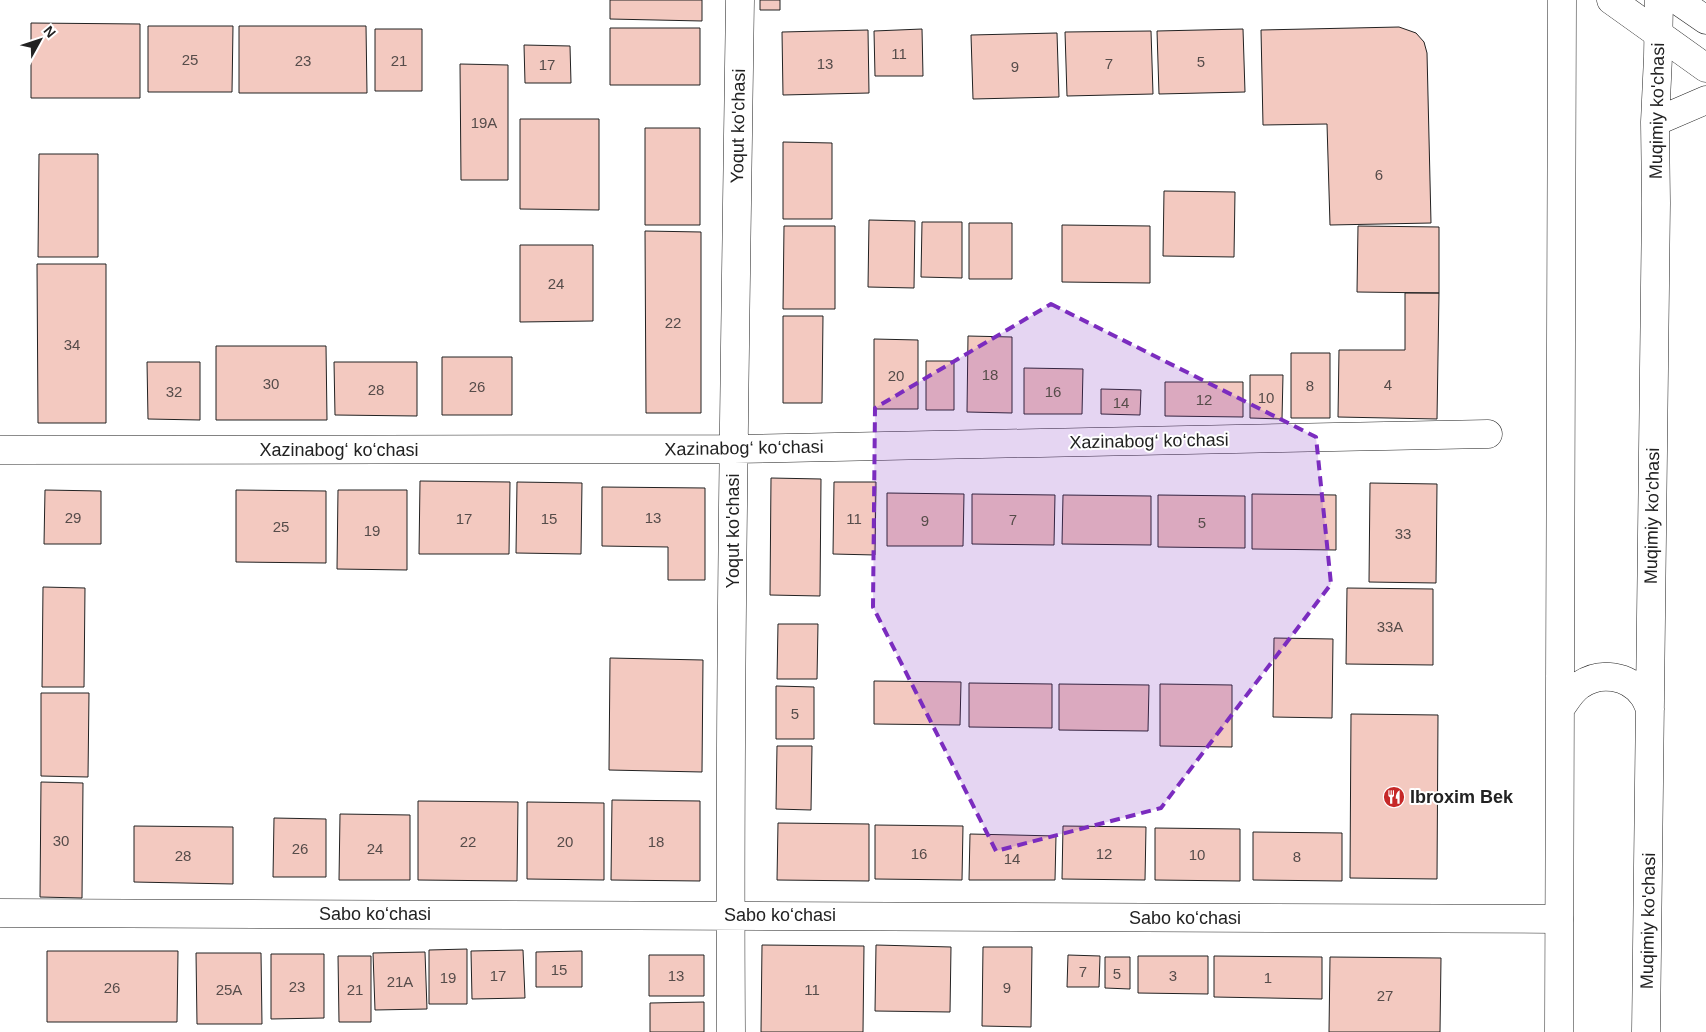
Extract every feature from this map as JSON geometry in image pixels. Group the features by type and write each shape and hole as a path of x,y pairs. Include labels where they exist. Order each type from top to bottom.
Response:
{"street":[{"name":"Yoqut ko'chasi","path":"731,1032 730,915 734,449 740,0"},
{"path":"1559,1032 1562,0"},
{"path":"1611,0 1706,68"},
{"name":"Muqimiy ko'chasi","path":"1646,1032 1656,203 1655,122 1659,0"},
{"path":"1676,0 1706,20"},
{"path":"1655,122 1706,100"},
{"name":"Xazinabog‘ ko‘chasi","path":"0,450 734,449 1488,434"},
{"path":"1560,709 1579,686 1592,678 1606,676 1621,678 1633,685 1643,695 1650,709"},
{"name":"Sabo ko‘chasi","path":"0,913 1559,919"}],"highlighted area":[{"path":"1051,304 1316,437 1331,584 1161,808 996,851 873,607 875,408"}],"building":[{"path":"610,0 702,0 702,21 610,19"},
{"path":"760,0 780,0 780,10 760,10"},
{"path":"31,23 140,24 140,98 31,98"},
{"path":"148,26 233,26 232,92 148,92"},
{"path":"239,26 366,26 367,93 239,93"},
{"path":"1399,27 1416,33 1424,42 1427,53 1431,223 1330,225 1327,124 1263,125 1261,30"},
{"path":"610,28 700,28 700,85 610,85"},
{"path":"375,29 422,29 422,91 375,91"},
{"path":"922,29 923,76 875,76 874,31"},
{"path":"1243,29 1245,92 1159,94 1157,31"},
{"path":"868,30 869,93 783,95 782,32"},
{"path":"1151,31 1153,94 1067,96 1065,32"},
{"path":"1057,33 1059,97 973,99 971,35"},
{"path":"524,45 570,46 571,83 525,83"},
{"path":"460,64 508,65 508,180 461,180"},
{"path":"520,119 599,119 599,210 520,209"},
{"path":"645,128 700,128 700,225 645,225"},
{"path":"783,142 832,143 832,219 783,219"},
{"path":"39,154 98,154 98,257 38,257"},
{"path":"1164,191 1235,192 1234,257 1163,256"},
{"path":"869,220 915,221 914,288 868,287"},
{"path":"922,222 962,222 962,278 921,277"},
{"path":"969,223 1012,223 1012,279 969,279"},
{"path":"1062,225 1150,226 1150,283 1062,282"},
{"path":"784,226 835,226 835,309 783,309"},
{"path":"1358,226 1439,227 1439,293 1357,292"},
{"path":"645,231 701,232 701,413 646,413"},
{"path":"520,245 593,245 593,321 520,322"},
{"path":"37,264 106,264 106,423 38,423"},
{"path":"1405,293 1439,293 1437,419 1338,417 1339,350 1405,350"},
{"path":"783,316 823,316 822,403 783,403"},
{"path":"968,336 1012,337 1012,413 967,412"},
{"path":"874,339 918,340 918,409 874,409"},
{"path":"216,346 326,346 327,420 216,420"},
{"path":"1291,353 1330,353 1330,418 1291,418"},
{"path":"442,357 512,357 512,415 442,415"},
{"path":"926,361 954,361 954,410 926,410"},
{"path":"147,362 200,362 200,420 148,419"},
{"path":"334,362 417,362 417,416 335,415"},
{"path":"1024,368 1083,369 1082,414 1024,414"},
{"path":"1250,375 1283,375 1282,419 1250,418"},
{"path":"1165,382 1243,382 1243,417 1165,416"},
{"path":"1101,389 1141,390 1140,415 1101,414"},
{"path":"771,478 821,479 820,596 770,595"},
{"path":"420,481 510,482 509,554 419,554"},
{"path":"517,482 582,483 581,554 516,553"},
{"path":"834,482 876,482 875,555 833,554"},
{"path":"1370,483 1437,484 1436,583 1369,582"},
{"path":"602,487 705,488 705,580 668,580 668,547 602,546"},
{"path":"45,490 101,491 101,544 44,544"},
{"path":"236,490 326,491 326,563 236,562"},
{"path":"338,490 407,490 407,570 337,569"},
{"path":"887,493 964,494 963,546 887,546"},
{"path":"972,494 1055,495 1054,545 972,544"},
{"path":"1252,494 1336,495 1336,550 1252,549"},
{"path":"1063,495 1151,496 1151,545 1062,544"},
{"path":"1158,495 1245,496 1245,548 1158,547"},
{"path":"43,587 85,588 84,687 42,687"},
{"path":"1347,588 1433,589 1433,665 1346,664"},
{"path":"778,624 818,624 817,679 777,679"},
{"path":"1274,638 1333,639 1332,718 1273,717"},
{"path":"610,658 703,660 702,772 609,770"},
{"path":"874,681 961,682 960,725 874,724"},
{"path":"969,683 1052,684 1052,728 969,727"},
{"path":"1059,684 1149,685 1148,731 1059,730"},
{"path":"1160,684 1232,685 1232,747 1160,746"},
{"path":"776,686 814,687 814,739 776,739"},
{"path":"41,693 89,693 88,777 41,776"},
{"name":"Ibroxim Bek","path":"1351,714 1438,715 1437,879 1350,878"},
{"path":"777,746 812,746 811,810 776,809"},
{"path":"41,782 83,783 82,898 40,897"},
{"path":"612,800 700,801 700,881 611,880"},
{"path":"418,801 518,802 517,881 418,880"},
{"path":"527,802 604,803 604,880 527,879"},
{"path":"340,814 410,815 410,880 339,880"},
{"path":"274,818 326,819 326,877 273,877"},
{"path":"778,823 869,824 869,881 777,880"},
{"path":"875,825 963,826 962,880 875,879"},
{"path":"134,826 233,827 233,884 134,882"},
{"path":"1063,826 1146,827 1145,880 1062,879"},
{"path":"1155,828 1240,829 1240,881 1155,880"},
{"path":"1253,832 1342,833 1342,881 1253,880"},
{"path":"970,834 1056,836 1055,880 969,880"},
{"path":"762,945 864,946 863,1032 761,1032"},
{"path":"876,945 951,947 950,1012 875,1011"},
{"path":"983,947 1032,947 1031,1027 982,1026"},
{"path":"467,949 467,1004 429,1004 429,950"},
{"path":"523,950 525,998 472,999 471,951"},
{"path":"47,951 178,951 177,1022 47,1022"},
{"path":"582,951 582,987 536,987 536,952"},
{"path":"425,952 427,1009 375,1010 373,953"},
{"path":"196,953 261,953 262,1024 197,1024"},
{"path":"271,954 324,954 324,1018 271,1019"},
{"path":"649,955 704,955 704,996 649,996"},
{"path":"1068,955 1100,956 1099,987 1067,987"},
{"path":"338,956 371,956 371,1022 339,1022"},
{"path":"1138,956 1208,956 1208,994 1138,993"},
{"path":"1214,956 1322,957 1322,999 1214,997"},
{"path":"1105,957 1130,957 1130,989 1105,988"},
{"path":"1330,957 1441,958 1440,1032 1329,1032"},
{"path":"704,1002 704,1032 650,1032 650,1003"}],"place":[{"name":"Ibroxim Bek","path":"1394,797"}]}
